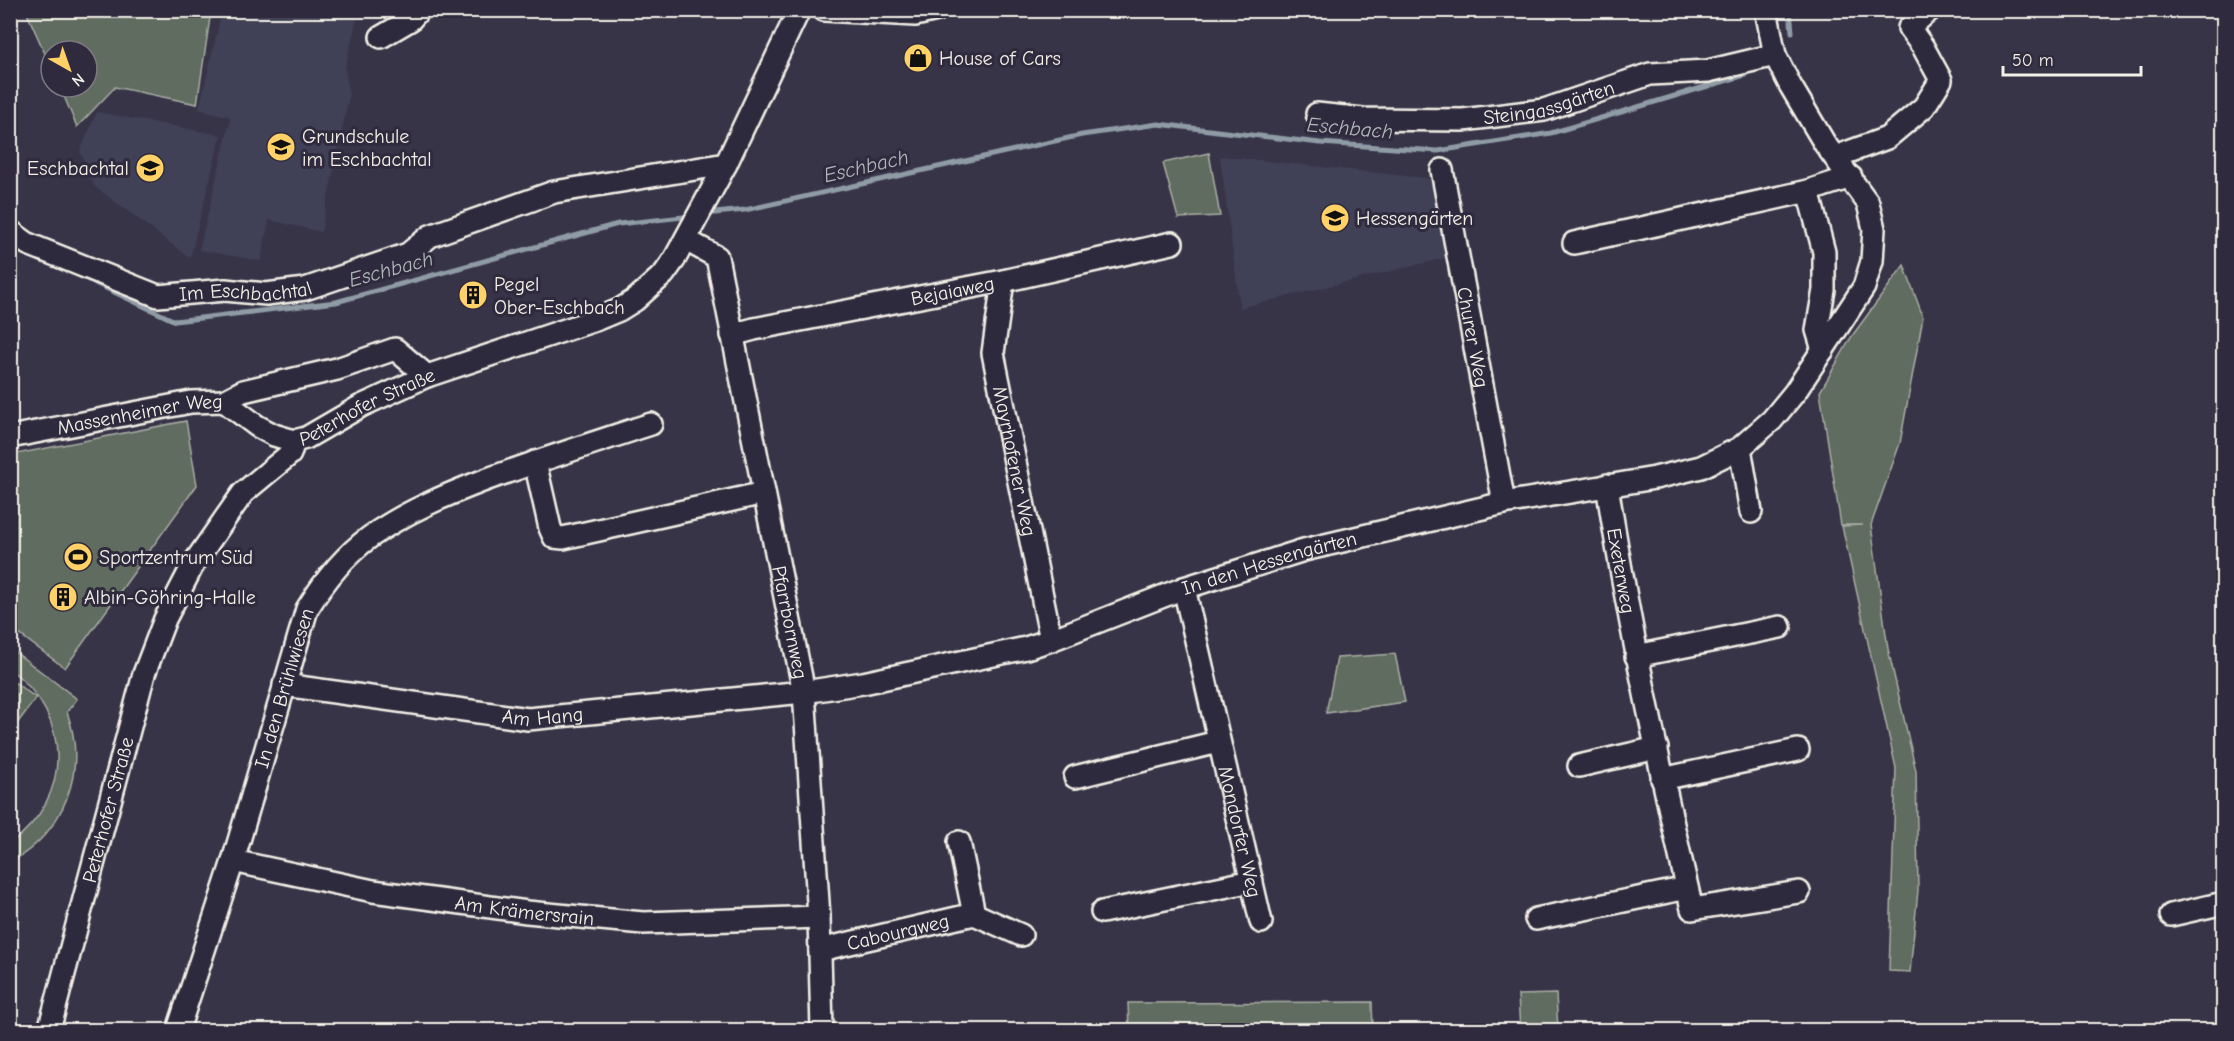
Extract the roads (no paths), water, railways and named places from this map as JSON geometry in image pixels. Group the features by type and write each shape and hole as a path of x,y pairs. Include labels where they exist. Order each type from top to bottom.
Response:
{"street":[{"path":"381,37 410,20 419,10"},
{"name":"Peterhofer Straße","path":"49,1030 144,674 165,619 194,563 243,493 290,453 294,441 306,438 362,406 427,376 595,320 635,300 664,274 691,231 722,172 799,10"},
{"path":"824,10 915,15 938,10"},
{"name":"In den Hessengärten","path":"804,693 863,683 1051,640 1184,588 1304,550 1504,503 1655,478 1701,467 1740,447 1772,420 1795,392 1864,287 1872,261 1874,229 1868,202 1825,144 1775,55 1766,10"},
{"path":"1835,157 1887,138 1924,107 1941,80 1923,47 1909,28 1930,10"},
{"name":"Steingassgärten","path":"1317,114 1363,119 1463,120 1544,110 1650,74 1708,71 1775,55"},
{"name":"Churer Weg","path":"1442,170 1504,503"},
{"name":"Im Eschbachtal","path":"10,231 28,244 158,296 225,290 266,294 305,289 408,254 430,236 554,192 722,172"},
{"path":"1574,243 1808,191 1851,177"},
{"path":"1808,191 1824,252 1824,290 1817,330 1823,350"},
{"name":"Pfarrbornweg","path":"691,231 717,256 804,693 819,917 822,1030"},
{"name":"Bejaiaweg","path":"732,335 1003,281 1172,243"},
{"name":"Mayrhofener Weg","path":"1003,281 993,353 1051,640"},
{"path":"224,401 243,391 337,369 395,349 427,376"},
{"name":"Massenheimer Weg","path":"10,437 191,402 224,401 257,426 274,435 294,441"},
{"name":"In den Brühlwiesen","path":"178,1030 234,861 307,609 318,592 369,537 409,513 453,493 535,462 651,424"},
{"path":"1740,447 1751,512"},
{"path":"535,462 554,537 576,537 764,493"},
{"name":"Exeterweg","path":"1607,485 1636,656 1692,909 1798,892"},
{"name":"Mondorfer Weg","path":"1184,588 1261,922"},
{"path":"1636,656 1780,627"},
{"name":"Am Hang","path":"284,685 528,719 804,693"},
{"name":"Mondorfer Weg","path":"1075,777 1218,742"},
{"path":"1579,766 1657,748"},
{"path":"1662,779 1798,750"},
{"name":"Cabourgweg","path":"959,842 974,914"},
{"name":"Am Krämersrain","path":"234,861 373,891 527,912 643,923 819,917"},
{"path":"1102,912 1252,880"},
{"path":"1536,919 1687,888"},
{"path":"2171,915 2223,903"},
{"name":"Cabourgweg","path":"820,950 974,914 1021,935"}],"waterway":[{"name":"Eschbach","path":"1790,10 1792,32"},
{"name":"Eschbach","path":"705,214 745,210 1082,135 1158,124 1320,143 1438,151 1551,133 1745,75"},
{"name":"Eschbach","path":"74,273 175,321 336,302 618,224 693,216"}],"place":[{"name":"House of Cars","path":"918,58"},
{"name":"Grundschule im Eschbachtal","path":"281,147"},
{"name":"Eschbachtal","path":"150,168"},
{"name":"Hessengärten","path":"1335,218"},
{"name":"Pegel Ober-Eschbach","path":"473,295"},
{"name":"Sportzentrum Süd","path":"78,557"},
{"name":"Albin-Göhring-Halle","path":"63,597"}]}
